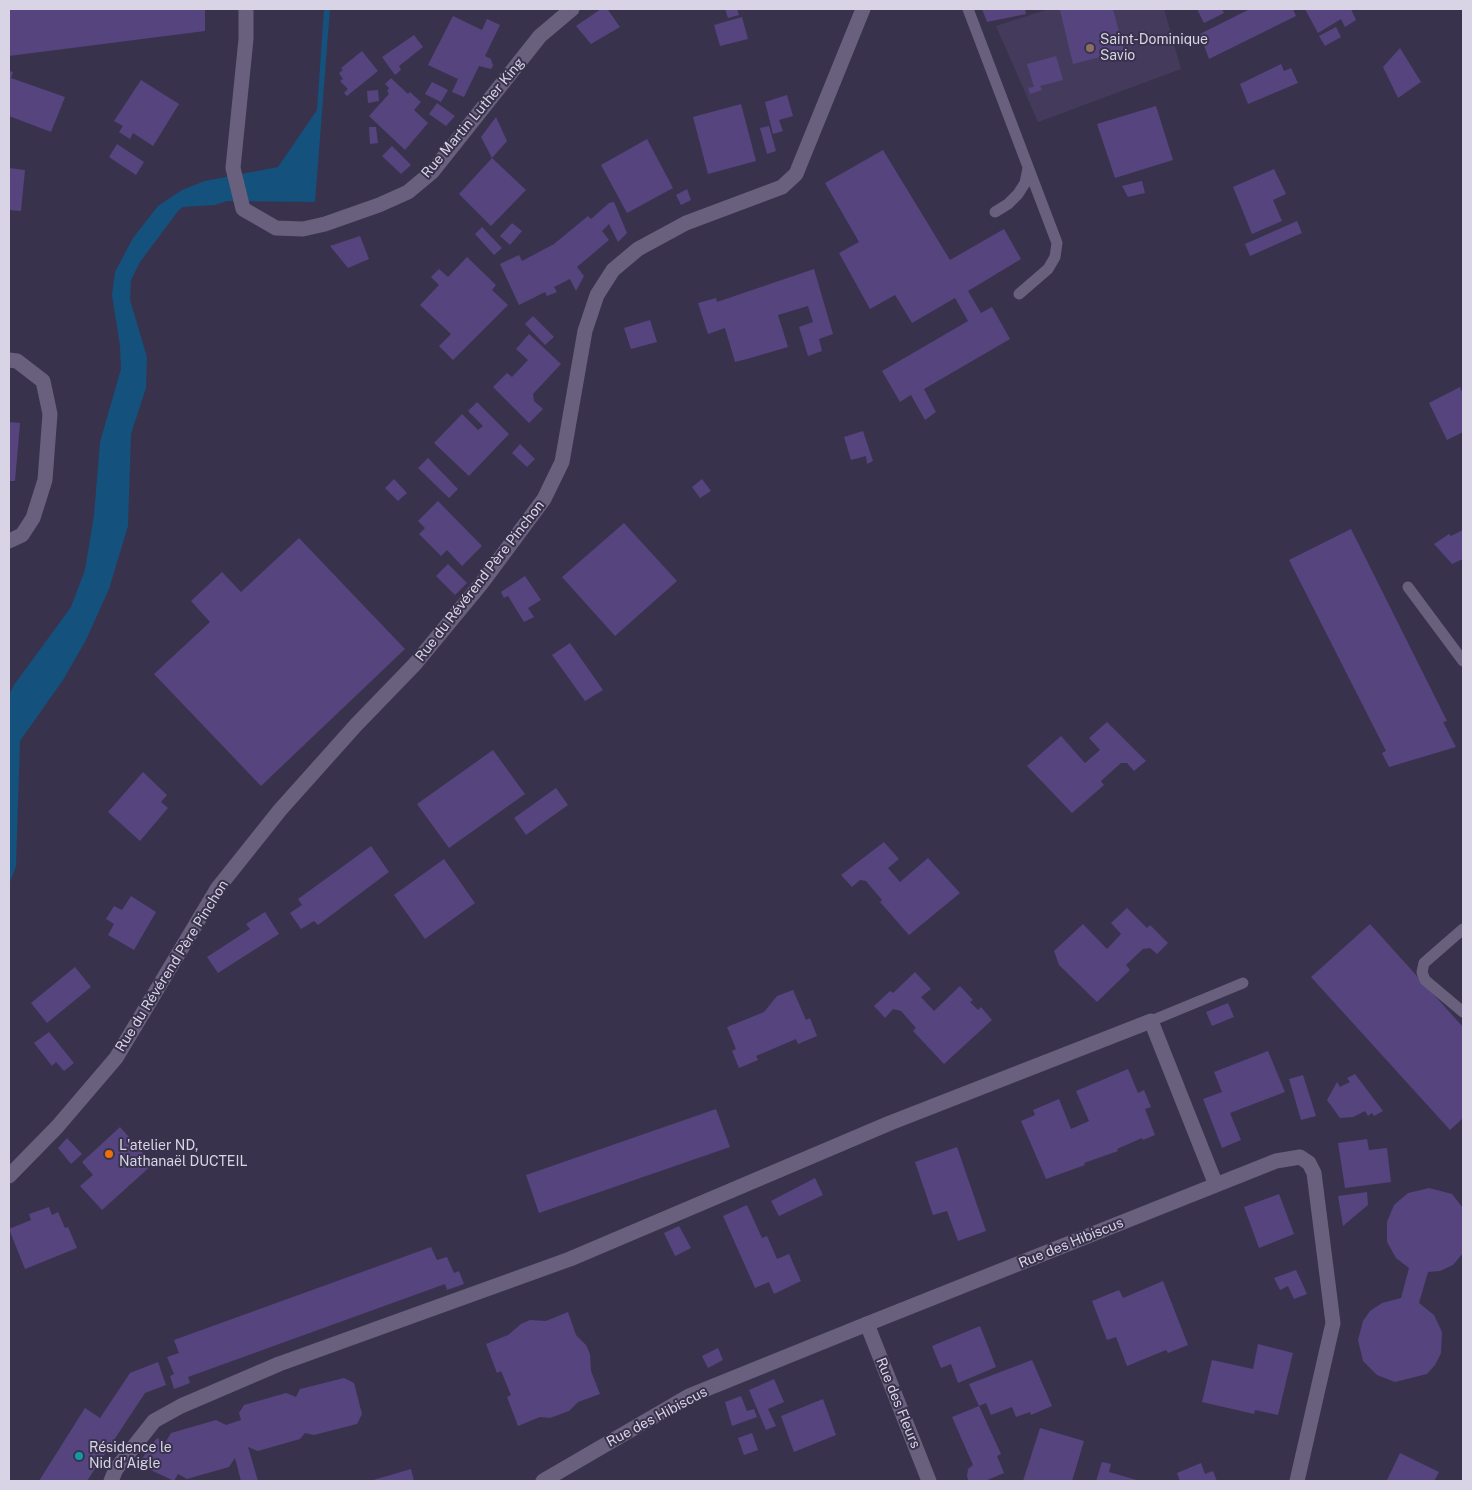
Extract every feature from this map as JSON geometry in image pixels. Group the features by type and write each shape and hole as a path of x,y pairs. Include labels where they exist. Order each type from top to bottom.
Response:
{"street":[{"name":"Rue Martin Luther King","path":"246,9 246,39 233,168 243,209 276,228 303,229 361,212 408,192 432,172 540,36 572,9"},
{"name":"Rue du Révérend Père Pinchon","path":"9,1176 57,1127 116,1058 217,889 280,810 356,725 415,664 481,584 544,500 562,462 585,331 597,295 613,270 638,249 686,224 782,187 796,174 859,13"},
{"path":"9,360 17,361 43,381 50,414 45,480 33,518 22,535 9,541"},
{"path":"111,1481 116,1469 154,1420 181,1406 279,1364 570,1259 890,1123 1151,1021 1216,1185"},
{"name":"Rue des Hibiscus","path":"543,1481 690,1396 1287,1157 1300,1157 1310,1163 1314,1173 1333,1323 1297,1481"},
{"name":"Rue des Fleurs","path":"867,1324 929,1481"}],"lane":[{"path":"968,9 1056,243 1055,257 1048,269 1019,294"},
{"path":"995,212 1008,204 1018,194 1025,183 1028,168"},
{"path":"1408,587 1463,661"},
{"path":"1463,930 1424,964 1422,972 1425,980 1463,1012"},
{"path":"1151,1021 1243,983"}],"shaded area":[{"name":"Saint-Dominique Savio","path":"1049,9 1164,9 1181,69 1038,122 996,26"}],"water":[{"path":"324,9 330,9 315,202 227,201 215,205 183,207 140,262 131,280 130,300 147,357 146,388 131,434 128,526 109,589 86,640 63,680 20,741 16,866 9,885 9,695 14,685 71,607 85,570 94,515 100,442 121,369 120,346 112,295 115,272 133,238 158,206 182,190 205,181 278,167 317,110"}],"building":[{"path":"9,9 205,9 205,31 9,56"},
{"path":"601,9 608,10 620,27 591,44 576,26"},
{"path":"725,9 737,9 739,15 728,18"},
{"path":"982,9 1025,9 1026,14 987,22"},
{"path":"1113,9 1124,51 1073,64 1060,10"},
{"path":"1197,9 1222,9 1224,13 1204,23"},
{"path":"1250,9 1293,9 1296,16 1209,59 1200,34"},
{"path":"1305,9 1351,9 1356,20 1345,27 1341,19 1318,33"},
{"path":"453,16 482,30 487,19 500,25 485,56 491,59 493,66 491,69 479,66 464,97 452,92 458,79 428,65"},
{"path":"742,17 748,39 720,46 714,25"},
{"path":"1336,27 1341,37 1325,46 1319,36"},
{"path":"414,35 423,47 399,66 401,70 395,75 382,57"},
{"path":"1400,48 1421,82 1398,98 1383,67"},
{"path":"362,51 378,71 347,96 344,93 348,89 340,81 343,79 339,73 343,70 341,68"},
{"path":"1056,56 1063,80 1040,86 1042,90 1030,94 1028,88 1034,87 1027,64"},
{"path":"1281,64 1284,71 1291,68 1298,83 1248,104 1240,84"},
{"path":"9,71 13,72 11,78 65,97 51,132 9,116"},
{"path":"391,78 408,94 410,92 421,102 414,110 428,123 405,150 369,116 389,94 387,91 389,88 385,84"},
{"path":"141,80 179,104 153,146 133,133 130,139 119,132 123,126 114,121"},
{"path":"432,82 448,90 441,102 425,94"},
{"path":"378,90 379,101 368,103 367,91"},
{"path":"787,95 793,116 779,120 783,131 773,134 765,102"},
{"path":"437,103 455,116 446,126 429,114"},
{"path":"741,104 756,161 708,174 693,117"},
{"path":"1156,106 1173,160 1115,178 1097,124"},
{"path":"496,117 507,141 492,158 481,137"},
{"path":"769,126 776,151 767,154 760,128"},
{"path":"369,127 376,127 378,143 370,144"},
{"path":"647,139 673,188 627,213 601,165"},
{"path":"117,144 144,162 136,175 109,157"},
{"path":"392,146 411,165 401,174 382,156"},
{"path":"883,150 950,260 1004,229 1021,259 968,291 981,313 992,307 1010,339 924,389 936,412 925,420 911,395 900,402 882,371 968,321 955,298 912,323 895,295 870,309 839,253 859,242 825,183"},
{"path":"492,158 526,190 491,226 459,194"},
{"path":"9,168 25,170 21,211 9,210"},
{"path":"1274,169 1286,194 1273,200 1282,221 1252,234 1233,187"},
{"path":"1142,181 1145,193 1128,197 1122,186"},
{"path":"687,189 691,200 681,205 676,195"},
{"path":"614,202 627,233 618,242 609,224 602,231 609,240 577,267 584,276 576,291 570,279 554,287 557,292 547,296 545,292 519,305 500,264 519,255 522,261 554,244 588,216 591,219 609,203"},
{"path":"1297,221 1302,233 1250,256 1245,244"},
{"path":"512,223 522,231 510,245 500,236"},
{"path":"482,227 502,248 494,255 475,234"},
{"path":"360,236 369,259 348,268 330,246"},
{"path":"467,257 496,285 492,290 508,305 453,360 439,346 451,334 420,305 439,285 431,277 439,269 448,277"},
{"path":"814,269 833,334 819,339 822,351 808,356 799,327 813,322 808,306 778,315 788,347 747,359 735,362 725,328 708,334 698,303 716,298 717,302"},
{"path":"533,316 554,337 545,345 525,324"},
{"path":"650,320 657,342 631,349 624,328"},
{"path":"529,334 561,364 533,394 534,401 543,409 529,423 493,387 507,373 512,377 528,360 516,349"},
{"path":"1460,387 1463,394 1463,432 1447,440 1429,403"},
{"path":"477,402 509,434 469,476 434,443 462,414 478,430 483,426 468,411"},
{"path":"9,422 20,423 15,481 9,481"},
{"path":"863,431 873,461 867,464 866,456 851,460 844,437"},
{"path":"520,444 535,459 527,467 512,453"},
{"path":"428,458 458,489 449,498 418,468"},
{"path":"394,479 407,493 398,501 385,488"},
{"path":"702,479 711,491 700,498 692,487"},
{"path":"438,501 482,546 462,566 447,550 441,556 419,534 425,528 418,521"},
{"path":"624,523 677,581 615,636 562,577"},
{"path":"1351,529 1447,721 1443,722 1456,747 1389,767 1382,753 1386,751 1289,560"},
{"path":"1463,530 1463,559 1452,564 1434,544 1449,534 1451,536"},
{"path":"299,538 405,649 261,786 154,674 210,622 191,601 222,572 241,592"},
{"path":"448,564 467,583 455,595 436,576"},
{"path":"525,576 541,600 528,608 534,617 524,622 508,596 504,598 501,592"},
{"path":"570,643 603,690 585,701 552,655"},
{"path":"1107,722 1146,761 1134,771 1127,763 1121,763 1101,781 1104,785 1072,813 1027,766 1061,736 1085,763 1100,750 1089,738"},
{"path":"493,750 525,794 449,848 417,804"},
{"path":"143,772 167,795 161,802 168,808 140,841 108,812"},
{"path":"556,788 568,805 526,835 514,818"},
{"path":"884,842 899,859 888,868 900,882 928,858 960,893 909,935 880,902 882,900 866,881 860,880 852,887 841,875"},
{"path":"371,846 389,872 318,925 314,921 301,929 290,913 302,905 298,899"},
{"path":"444,859 475,903 425,939 394,895"},
{"path":"131,896 156,912 134,950 108,935 114,924 106,919 114,906 122,910"},
{"path":"1127,908 1147,928 1150,925 1168,943 1157,954 1150,948 1143,949 1126,965 1130,970 1097,1002 1059,965 1054,951 1083,924 1107,949 1121,934 1111,923"},
{"path":"265,912 279,934 218,973 207,957 250,929 246,924"},
{"path":"1370,924 1463,1027 1463,1118 1450,1130 1311,977"},
{"path":"75,967 91,987 47,1023 31,1003"},
{"path":"915,972 931,989 921,997 934,1011 960,986 973,1000 970,1002 978,1010 981,1007 992,1020 944,1064 913,1031 916,1028 901,1011 893,1009 885,1018 874,1006 890,991 893,993"},
{"path":"793,990 806,1020 810,1018 817,1036 798,1044 796,1039 756,1056 758,1060 739,1068 732,1051 736,1049 727,1027 764,1012 777,996"},
{"path":"1228,1003 1234,1017 1212,1026 1206,1012"},
{"path":"49,1032 74,1063 64,1071 56,1062 52,1066 34,1043"},
{"path":"1268,1051 1285,1092 1230,1113 1241,1140 1222,1148 1203,1099 1222,1092 1214,1072"},
{"path":"1128,1069 1138,1093 1144,1090 1151,1107 1145,1109 1155,1135 1143,1140 1142,1138 1117,1149 1118,1151 1046,1179 1021,1121 1035,1115 1033,1110 1059,1099 1071,1129 1089,1121 1076,1091"},
{"path":"1355,1074 1383,1111 1374,1116 1372,1113 1368,1116 1365,1111 1353,1117 1340,1118 1327,1100 1337,1082 1340,1087 1350,1082 1347,1078"},
{"path":"1303,1075 1316,1116 1301,1120 1289,1079"},
{"path":"716,1109 730,1147 539,1213 526,1175"},
{"path":"120,1127 153,1164 102,1210 80,1186 93,1175 82,1162"},
{"path":"67,1138 82,1154 71,1164 58,1148"},
{"path":"1367,1139 1369,1150 1387,1148 1391,1182 1345,1188 1338,1143"},
{"path":"957,1147 986,1231 958,1241 947,1211 933,1215 915,1162"},
{"path":"815,1178 823,1195 779,1216 771,1201"},
{"path":"1429,1188 1452,1194 1463,1208 1463,1253 1453,1265 1440,1271 1428,1272 1419,1303 1434,1315 1442,1332 1441,1353 1435,1365 1427,1374 1395,1382 1377,1375 1363,1361 1358,1340 1363,1321 1370,1311 1382,1303 1401,1298 1409,1268 1396,1258 1387,1242 1387,1222 1394,1205 1408,1193"},
{"path":"1367,1192 1368,1205 1343,1226 1338,1196"},
{"path":"1279,1194 1294,1234 1259,1248 1244,1207"},
{"path":"747,1205 762,1238 767,1236 777,1259 789,1254 801,1281 774,1294 769,1282 755,1288 723,1216"},
{"path":"49,1207 52,1215 58,1212 65,1228 68,1227 77,1248 25,1269 9,1229 31,1220 29,1214"},
{"path":"679,1226 691,1248 675,1256 664,1233"},
{"path":"431,1247 437,1260 447,1257 454,1273 459,1271 464,1284 447,1290 445,1284 188,1377 190,1383 174,1389 170,1376 174,1374 167,1357 179,1353 174,1340"},
{"path":"1296,1270 1307,1294 1294,1299 1288,1286 1280,1290 1274,1278"},
{"path":"1163,1281 1188,1345 1168,1353 1166,1350 1127,1366 1116,1337 1107,1340 1092,1301 1119,1290 1123,1298"},
{"path":"568,1312 576,1335 586,1345 590,1354 591,1371 600,1394 578,1402 569,1411 550,1418 540,1417 518,1426 507,1397 511,1395 501,1371 497,1373 486,1344 508,1335 521,1324 530,1320 546,1321"},
{"path":"980,1326 996,1367 958,1383 951,1364 941,1368 932,1346"},
{"path":"1258,1344 1293,1353 1278,1415 1255,1410 1254,1414 1202,1402 1212,1360 1253,1369"},
{"path":"718,1348 723,1360 708,1368 702,1356"},
{"path":"1032,1360 1052,1406 1031,1415 1030,1412 1016,1417 1012,1407 991,1415 986,1403 979,1406 969,1384"},
{"name":"Résidence le Nid d'Aigle","path":"158,1362 166,1385 145,1393 87,1481 39,1481 85,1408 100,1418 130,1373"},
{"path":"344,1378 354,1383 362,1414 357,1424 314,1435 305,1433 300,1439 258,1451 248,1447 258,1481 241,1481 235,1458 229,1467 187,1479 178,1474 174,1481 138,1464 157,1438 165,1443 171,1433 216,1420 226,1425 241,1420 239,1413 244,1405 286,1393 296,1397 300,1389"},
{"path":"774,1379 784,1402 768,1409 776,1426 766,1430 749,1390"},
{"path":"741,1396 747,1411 754,1409 757,1417 732,1426 725,1402"},
{"path":"823,1399 836,1435 794,1452 781,1416"},
{"path":"979,1406 1001,1454 997,1456 1004,1473 985,1481 969,1481 967,1477 968,1469 973,1465 952,1417"},
{"path":"1040,1428 1084,1441 1072,1481 1023,1481"},
{"path":"752,1433 758,1450 744,1455 738,1438"},
{"path":"1400,1453 1439,1472 1434,1481 1387,1480"},
{"path":"1102,1462 1111,1464 1109,1472 1140,1481 1096,1481"},
{"path":"1201,1463 1205,1474 1213,1471 1217,1481 1180,1481 1177,1473"},
{"path":"411,1469 414,1481 370,1481"}],"place":[{"name":"Saint-Dominique Savio","path":"1090,48"},
{"name":"L'atelier ND, Nathanaël DUCTEIL","path":"109,1154"},
{"name":"Résidence le Nid d'Aigle","path":"79,1456"}]}
